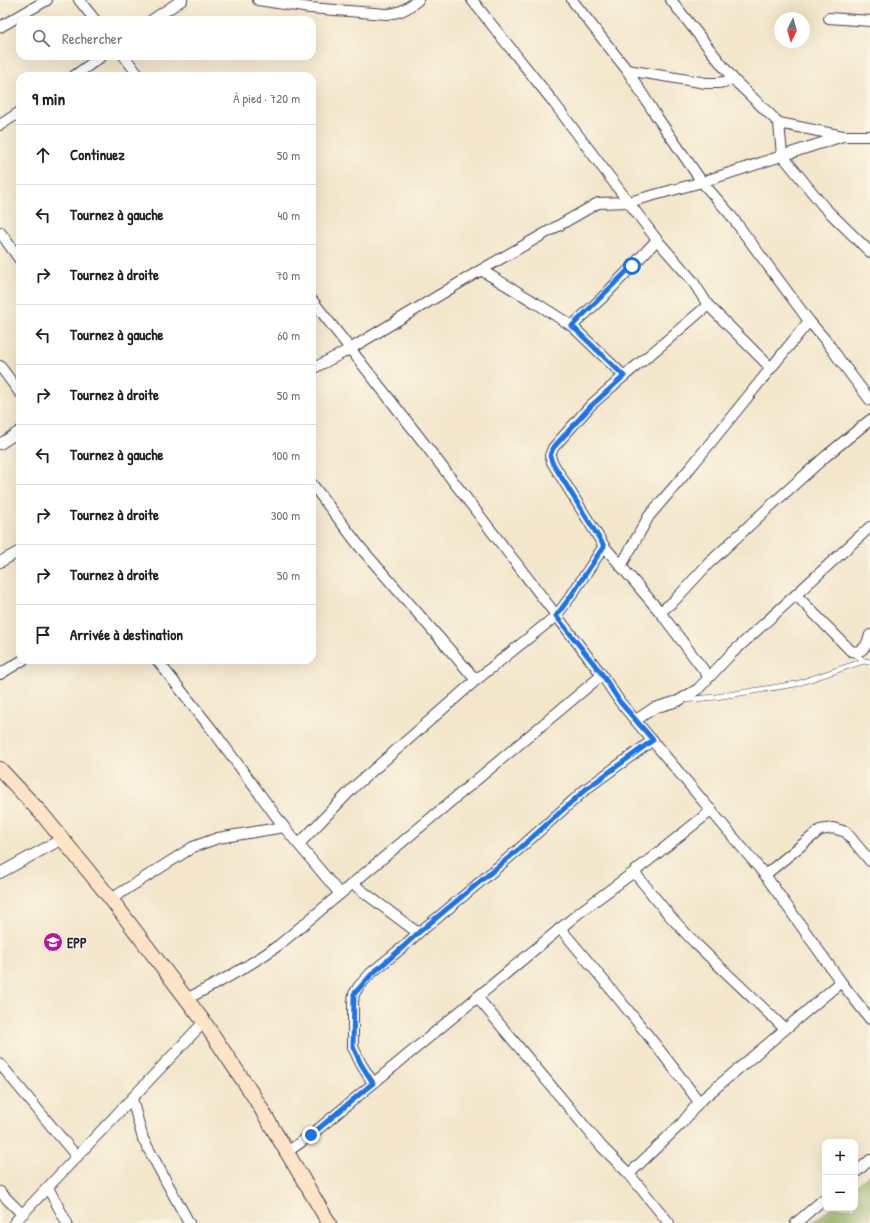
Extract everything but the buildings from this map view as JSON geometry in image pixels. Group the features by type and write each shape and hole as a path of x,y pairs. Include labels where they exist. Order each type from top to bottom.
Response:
{"main road":[{"path":"0,769 42,814 111,899 204,1022 253,1095 329,1223"}],"street":[{"path":"19,16 47,0"},
{"path":"79,0 92,16"},
{"path":"158,16 182,0"},
{"path":"258,0 310,8 386,14 403,11 418,0"},
{"path":"472,0 657,240 692,280 708,305 771,368"},
{"path":"572,0 627,70 655,114 702,182 729,214 870,400"},
{"path":"671,0 734,80 779,123 843,136 870,136"},
{"path":"0,27 16,18"},
{"path":"829,18 870,21"},
{"path":"80,72 96,60"},
{"path":"127,60 136,72"},
{"path":"627,70 706,83 718,83 734,80"},
{"path":"0,125 16,115"},
{"path":"779,123 782,155 824,207 870,252"},
{"path":"316,367 350,349 481,270 598,203 629,202 702,182 843,136"},
{"path":"0,232 16,254"},
{"path":"572,326 657,240"},
{"path":"481,270 572,326 624,376"},
{"path":"316,305 602,674 620,702 765,875 841,982 870,1019"},
{"path":"708,305 591,406 553,448 550,456 552,462 604,546 660,612 709,677"},
{"path":"621,566 648,516 691,467 809,321"},
{"path":"0,366 16,388"},
{"path":"660,612 683,592 708,564 767,509 826,456 870,420"},
{"path":"0,444 16,434"},
{"path":"316,489 360,547 476,680"},
{"path":"636,720 654,708 678,701 698,689 731,654 870,527"},
{"path":"299,844 355,786 476,680 556,616 604,546"},
{"path":"0,562 16,553"},
{"path":"796,595 851,651 856,652 864,648 868,644 870,635"},
{"path":"0,674 16,664"},
{"path":"160,664 217,736 284,827 340,894"},
{"path":"186,998 220,982 253,963 278,945 398,844 487,772 602,674"},
{"path":"373,1083 361,1064 353,1047 354,994 372,974 418,933 518,850 586,789 653,740"},
{"path":"287,1152 311,1135 560,928 712,810"},
{"path":"111,899 193,847 218,838 284,827"},
{"path":"765,875 820,830 833,828 846,832 870,861"},
{"path":"0,873 62,839"},
{"path":"634,872 669,915 694,942 785,1029"},
{"path":"352,884 418,933"},
{"path":"560,928 645,1031 699,1102"},
{"path":"629,1174 682,1123 699,1102 841,982"},
{"path":"477,997 602,1147 629,1174 669,1223"},
{"path":"14,1223 204,1022"},
{"path":"0,1064 77,1157"},
{"path":"132,1099 142,1139 189,1223"},
{"path":"858,1170 870,1160"},
{"path":"48,1188 67,1223"},
{"path":"0,1192 22,1214"},
{"path":"796,1223 822,1201"}],"lane":[{"path":"851,651 864,661 870,662"},
{"path":"678,701 716,697 796,684 864,661"}],"green space":[{"path":"870,1174 870,1223 812,1223 826,1211 858,1211 858,1184"}],"place":[{"name":"EPP","path":"53,942"}],"route":[{"path":"311,1135 373,1083 361,1064 353,1047 353,1002 354,994 360,986 409,940 518,850 586,789 618,764 653,740 620,702 602,674 556,616 604,546 552,462 550,456 553,448 591,406 624,376 572,326 632,266"}]}
